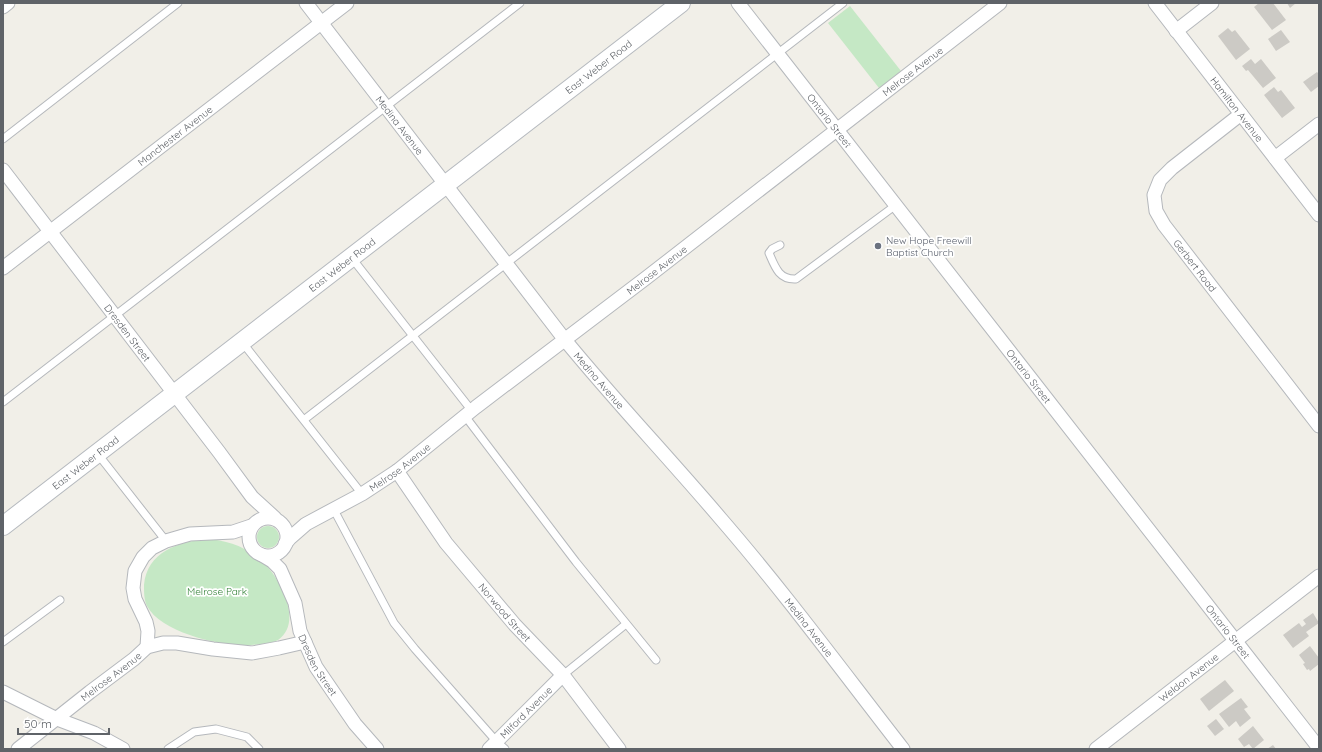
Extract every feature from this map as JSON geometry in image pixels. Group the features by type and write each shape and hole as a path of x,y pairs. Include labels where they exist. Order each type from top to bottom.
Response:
{"street":[{"path":"3,7 8,3"},
{"name":"Medina Avenue","path":"306,3 565,340 590,371 722,520 803,620 903,749"},
{"name":"Manchester Avenue","path":"3,268 347,3"},
{"name":"East Weber Road","path":"3,526 681,3"},
{"name":"Ontario Street","path":"738,3 1319,748"},
{"name":"Melrose Avenue","path":"283,547 290,538 306,524 362,494 397,471 468,414 1000,3"},
{"name":"Hamilton Avenue","path":"1155,3 1319,215"},
{"path":"1176,31 1212,3"},
{"name":"Gerbert Road","path":"1241,114 1172,168 1160,180 1154,195 1156,211 1164,225 1319,426"},
{"path":"1275,158 1319,124"},
{"name":"Dresden Street","path":"3,170 115,315 252,497 278,521"},
{"name":"Norwood Street","path":"397,471 446,543 515,625 563,676 619,749"},
{"name":"Dresden Street","path":"252,497 254,524"},
{"path":"233,532 257,552 272,556 283,547 287,534 278,521 265,517 254,524 249,532 248,538 257,552"},
{"name":"Melrose Avenue","path":"278,521 290,526 306,524"},
{"name":"Melrose Avenue","path":"18,749 134,659 146,646 148,631 146,622 135,599 132,588 135,571 143,557 152,548 166,541 190,534 233,532 254,524"},
{"name":"Dresden Street","path":"280,569 283,547"},
{"name":"Dresden Street","path":"257,552 272,561 280,569 295,603 300,630 316,667 355,724 377,749"},
{"name":"Weldon Avenue","path":"1096,749 1319,576"},
{"name":"Melrose Avenue","path":"146,646 163,643 177,643 213,649 252,652 305,642"},
{"name":"Milford Avenue","path":"497,747 563,676"},
{"path":"3,692 57,719 94,733 123,749"}],"lane":[{"path":"3,139 178,3"},
{"path":"3,402 520,3"},
{"path":"304,419 843,3"},
{"path":"780,245 772,249 769,253 775,267 782,276 790,279 796,279 896,205"},
{"path":"351,258 413,335 468,414 626,624 656,660"},
{"path":"242,341 362,494"},
{"path":"97,453 166,541"},
{"path":"334,510 394,623 497,747"},
{"path":"3,642 60,600"},
{"path":"563,676 626,624"},
{"path":"168,749 194,732 216,729 248,737 259,749"}],"green space":[{"path":"850,6 901,71 879,88 828,23"},
{"path":"268,526 276,529 279,537 276,545 268,548 260,545 257,537 260,529"},
{"name":"Melrose Park","path":"206,539 227,542 247,550 259,558 274,575 286,598 289,610 289,621 286,632 278,640 251,645 225,644 209,641 179,631 165,624 154,616 147,606 144,590 146,574 151,564 166,551 175,546 195,540"}],"building":[{"path":"1259,3 1273,3 1286,20 1272,30 1254,7"},
{"path":"1287,3 1296,3 1290,8"},
{"path":"1228,28 1232,32 1235,30 1250,49 1236,60 1218,36"},
{"path":"1281,30 1290,42 1276,51 1268,39"},
{"path":"1251,59 1255,64 1261,59 1276,78 1263,88 1248,70 1246,71 1242,66"},
{"path":"1317,72 1319,74 1319,86 1311,92 1303,82"},
{"path":"1274,87 1278,92 1281,90 1295,108 1282,118 1264,95"},
{"path":"1313,613 1319,623 1306,632 1309,636 1293,648 1283,635 1299,623 1302,627 1306,624 1303,620"},
{"path":"1310,646 1319,658 1319,664 1310,671 1309,669 1307,670 1303,664 1305,663 1299,655"},
{"path":"1225,680 1234,691 1209,711 1200,699"},
{"path":"1241,698 1248,707 1244,709 1251,718 1240,727 1236,721 1229,727 1219,714"},
{"path":"1216,719 1224,729 1215,736 1207,726"},
{"path":"1253,726 1264,740 1253,749 1249,744 1244,747 1238,739"},
{"path":"1273,745 1276,749 1267,749"}],"place":[{"name":"New Hope Freewill Baptist Church","path":"878,246"}]}
